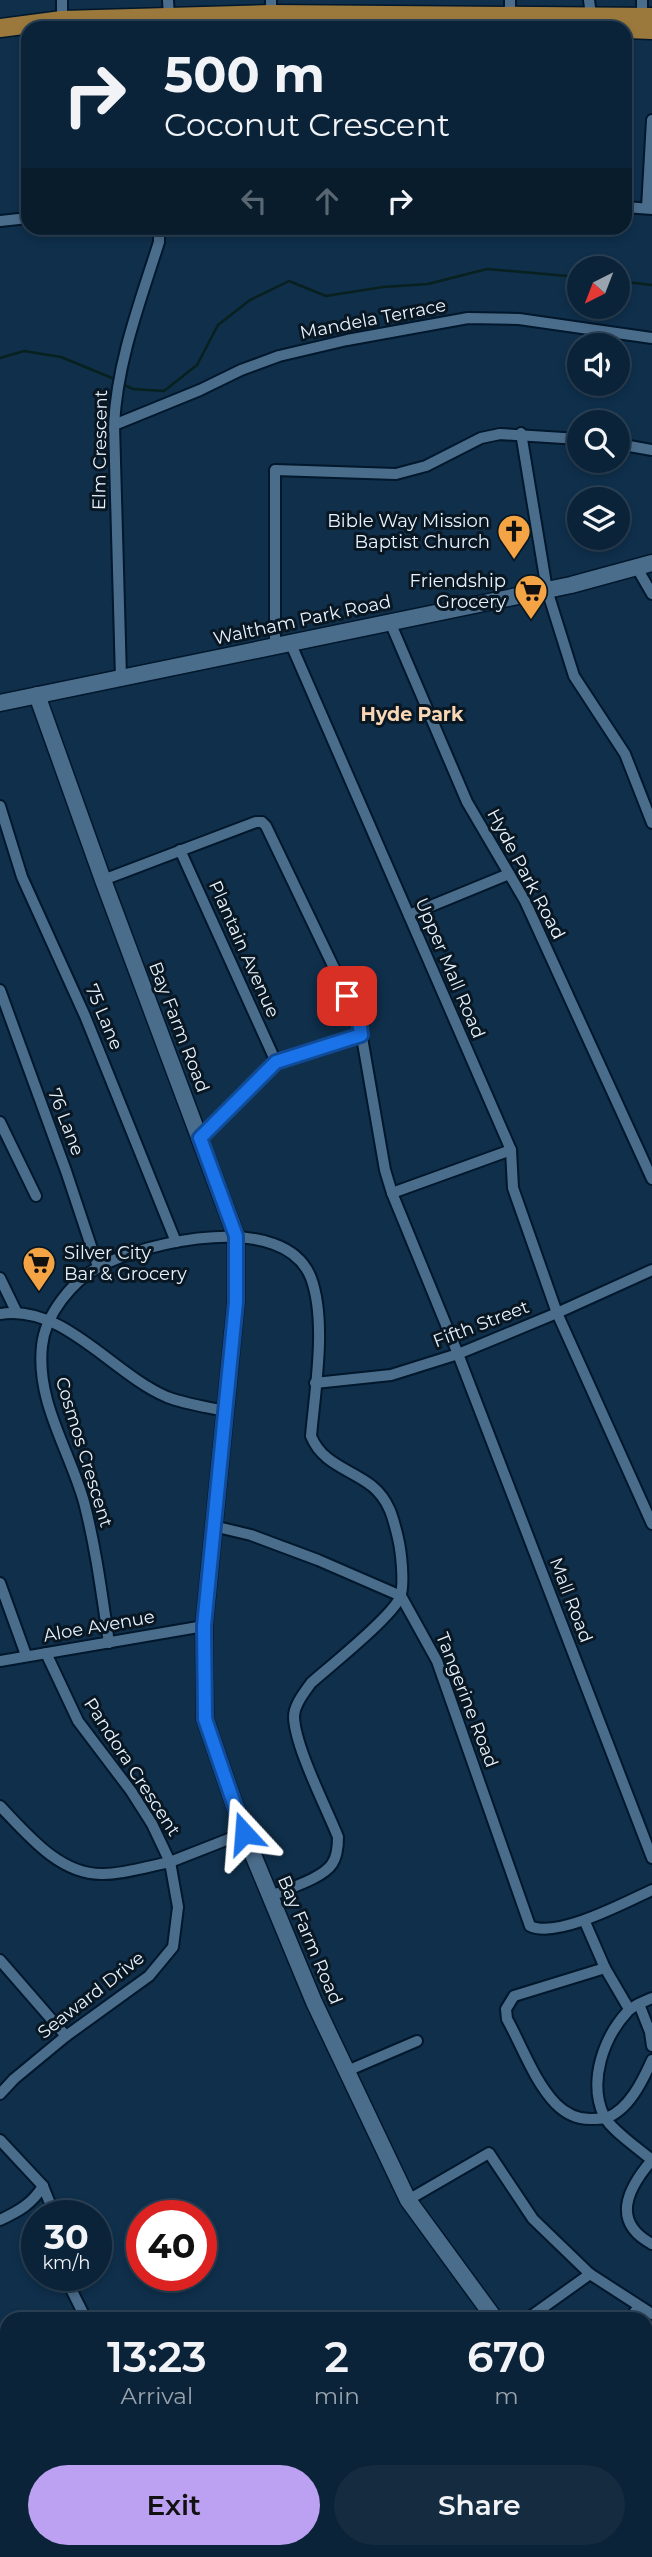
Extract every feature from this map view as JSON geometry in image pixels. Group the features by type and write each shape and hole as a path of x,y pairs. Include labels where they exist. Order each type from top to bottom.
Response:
{"main road":[{"path":"216,21 435,7 590,8 647,16"},
{"path":"83,21 169,9 304,21"},
{"path":"0,28 21,27"},
{"path":"0,38 21,35"}],"street":[{"path":"62,0 62,21"},
{"path":"632,208 650,209 652,120"},
{"path":"0,221 21,219"},
{"name":"Elm Crescent","path":"121,678 114,425 116,394 123,360 159,235"},
{"name":"Mandela Terrace","path":"114,425 240,370 279,356 468,318 520,319 652,338"},
{"path":"521,433 547,590 574,676 625,754 652,823"},
{"path":"282,644 275,470 396,474 426,466 481,438 521,433 567,438"},
{"path":"630,446 652,450"},
{"path":"645,566 652,594"},
{"name":"Waltham Park Road","path":"0,703 547,590 645,566"},
{"name":"Hyde Park Road","path":"390,622 467,802 525,901 652,1179"},
{"name":"Upper Mall Road","path":"282,644 409,915 511,1150 513,1188 557,1313 652,1524"},
{"name":"Bay Farm Road","path":"37,695 236,1236 236,1302 204,1626 205,1719 244,1833 314,2002 408,2200 490,2312"},
{"name":"75 Lane","path":"0,806 22,877 85,1016 176,1242"},
{"name":"Mall Road","path":"103,880 256,822 262,822 266,826 359,1020 385,1170 392,1193 458,1354 652,1858"},
{"name":"Plantain Avenue","path":"180,850 276,1062"},
{"path":"409,915 509,874"},
{"name":"76 Lane","path":"0,990 98,1267"},
{"path":"200,1138 276,1062 361,1035"},
{"path":"0,1122 36,1196"},
{"path":"392,1193 511,1150"},
{"name":"Cosmos Crescent","path":"109,1643 84,1504 44,1397 41,1380 42,1344 50,1319 78,1282 98,1267 134,1253 176,1242 236,1236 269,1241 293,1253 310,1276 320,1308 311,1436 316,1448 325,1457 372,1486 387,1501 401,1549 401,1596"},
{"name":"Fifth Street","path":"315,1383 391,1375 458,1354 652,1270"},
{"path":"0,1278 16,1311"},
{"path":"0,1314 16,1311 50,1319 125,1373 167,1397 225,1411"},
{"path":"213,1526 251,1535 401,1596 391,1612 311,1683 302,1695 294,1715 298,1740 338,1836 337,1849 332,1864 322,1874 271,1896"},
{"path":"0,1583 26,1656"},
{"name":"Tangerine Road","path":"401,1596 437,1661 530,1926 535,1928 585,1922"},
{"name":"Aloe Avenue","path":"0,1661 204,1626"},
{"name":"Pandora Crescent","path":"46,1653 78,1721 131,1791 152,1824 170,1862"},
{"path":"0,1807 28,1835 68,1867 101,1874 170,1862 244,1833"},
{"name":"Seaward Drive","path":"0,2094 66,2036 149,1976 173,1947 178,1907 170,1862"},
{"path":"652,1891 585,1922 605,1968 650,2032 652,2046"},
{"path":"0,1960 66,2036"},
{"path":"605,1968 514,1996 506,2009 513,2031 555,2103 567,2113 584,2119 605,2118 620,2110 643,2080 652,2060"},
{"path":"652,1998 634,2006 602,2055 596,2090 605,2118 652,2160 629,2196 626,2215 630,2228 652,2244"},
{"path":"347,2071 417,2041"},
{"path":"0,2140 43,2186 49,2200"},
{"path":"408,2200 489,2154 533,2219 590,2274 648,2312"},
{"path":"0,2220 21,2210 35,2199 43,2186"},
{"path":"537,2312 590,2274"},
{"path":"73,2291 83,2312"},
{"path":"635,2312 639,2307"}],"waterway":[{"path":"122,384 133,389 164,391 197,365 218,325 250,300 289,281 326,296 383,287 428,284 487,269 567,276"},
{"path":"630,282 652,285"},
{"path":"0,358 24,351 61,357 117,380"}],"place":[{"name":"Bible Way Mission Baptist Church","path":"514,561"},
{"name":"Friendship Grocery","path":"531,621"},
{"name":"Silver City Bar & Grocery","path":"39,1293"}],"district":[{"name":"Hyde Park","path":"412,714"}],"route":[{"path":"244,1833 205,1719 204,1626 236,1302 236,1236 200,1138 276,1062 361,1035 359,1020 347,996"}]}
